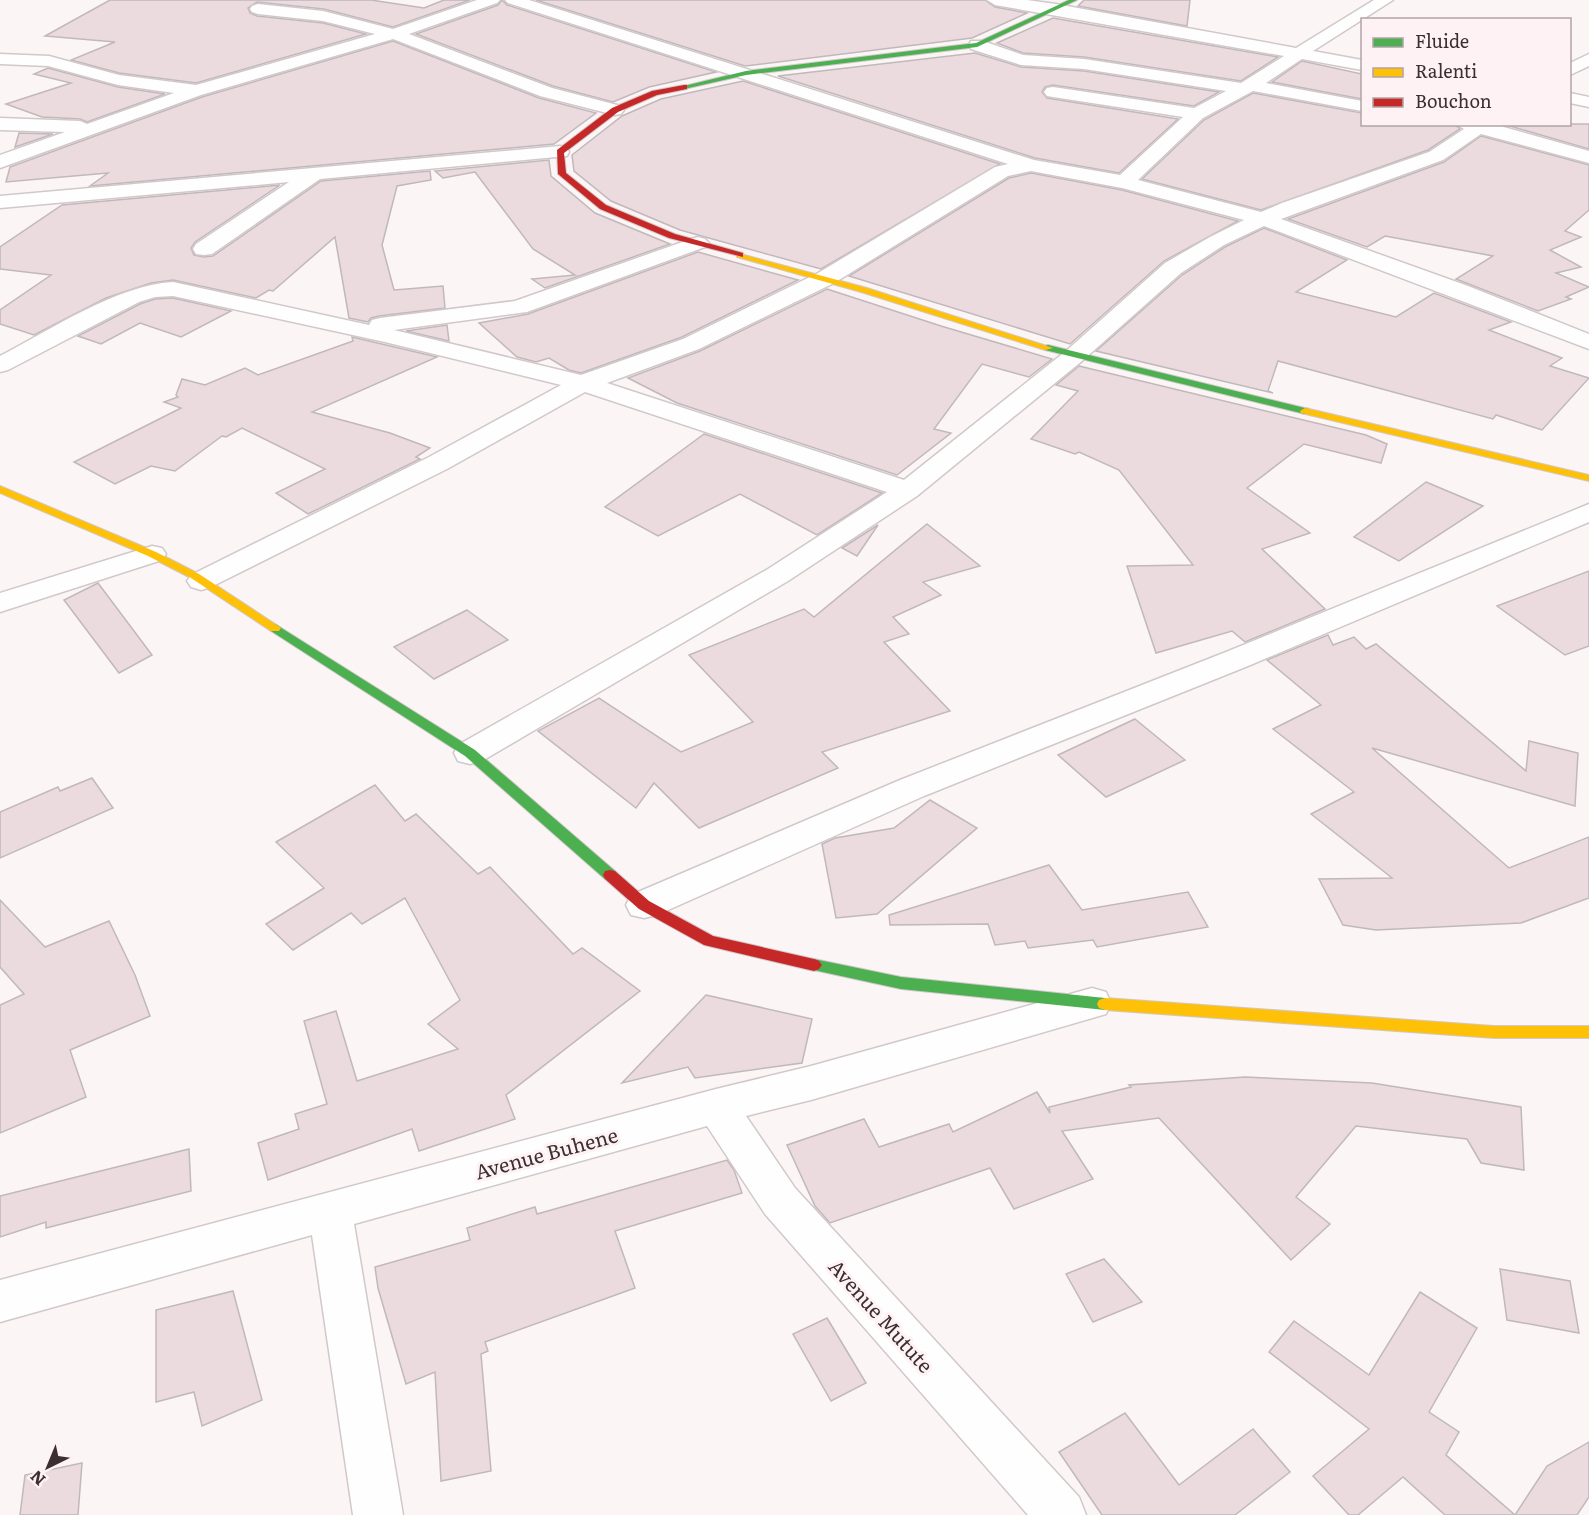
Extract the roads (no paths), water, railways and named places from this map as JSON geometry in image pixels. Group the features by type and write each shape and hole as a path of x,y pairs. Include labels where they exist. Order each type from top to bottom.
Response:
{"street":[{"path":"0,162 195,91 394,34 492,0"},
{"path":"513,0 1031,165 1124,182 1263,219 1460,291 1589,342"},
{"path":"995,0 1361,65"},
{"path":"0,202 560,152 615,110 656,93 746,73 977,45 1074,0"},
{"path":"1124,182 1197,114 1248,87 1385,0"},
{"path":"258,9 323,16 394,34 546,92 615,110"},
{"path":"977,45 1021,60 1084,64 1361,106"},
{"path":"0,58 49,61 117,80 195,91"},
{"path":"1571,69 1589,59"},
{"path":"1053,92 1197,114"},
{"path":"1571,98 1589,102"},
{"path":"0,124 97,128"},
{"path":"470,753 778,575 908,490 1074,356 1173,268 1217,242 1263,219 1358,181 1436,156 1476,126 1589,157"},
{"path":"560,152 562,174 603,207 672,236 826,278 1074,356 1589,478"},
{"path":"201,581 438,463 583,383 691,344 826,278 1002,171 1031,165"},
{"path":"204,249 315,174"},
{"path":"351,328 434,320 519,307 698,243"},
{"path":"0,365 131,297 153,290 173,289 583,383 908,490"},
{"path":"0,489 152,554 201,581 470,753 644,905 709,941 794,962 901,983 1092,1003 1494,1032 1589,1032"},
{"path":"644,905 912,788 1237,659 1589,512"},
{"path":"0,603 152,554"},
{"name":"Avenue Buhene","path":"0,1301 716,1106 811,1083 1092,1003"},
{"name":"Avenue Mutute","path":"716,1106 780,1201 1061,1515"},
{"path":"330,1210 378,1515"}]}
